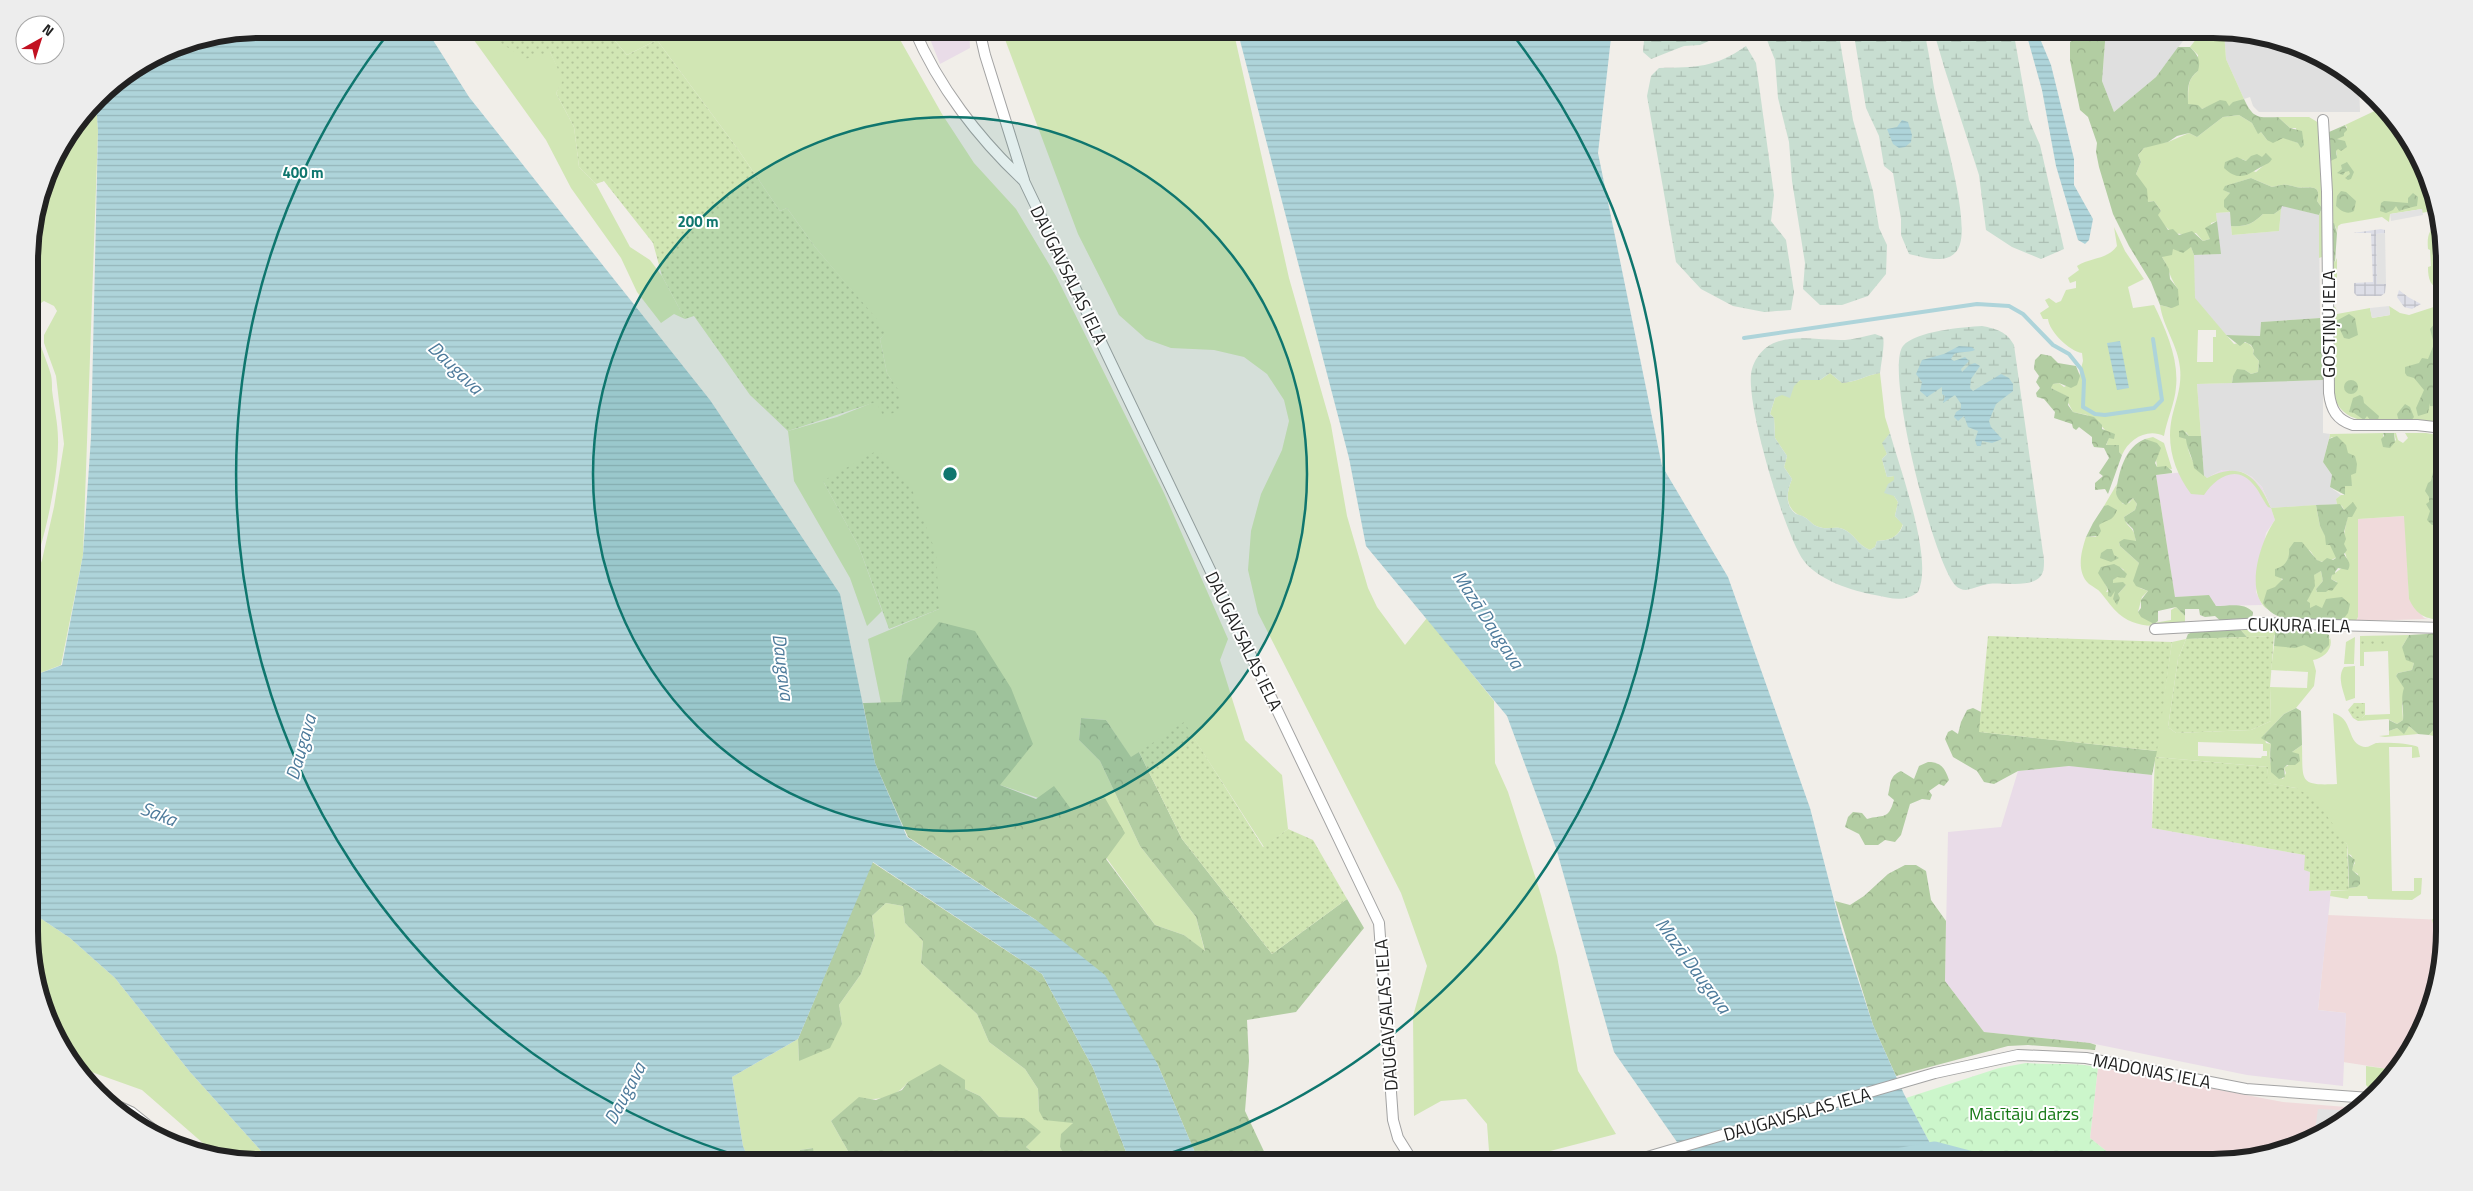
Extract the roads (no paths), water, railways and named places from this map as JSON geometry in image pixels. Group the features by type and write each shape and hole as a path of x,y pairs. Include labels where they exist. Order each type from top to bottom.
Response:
{"street":[{"name":"DAUGAVSALAS IELA","path":"918,38 935,71 968,120 1001,160 1024,181"},
{"name":"DAUGAVSALAS IELA","path":"981,38 1024,181 1379,923 1393,1120 1398,1138 1408,1154"},
{"name":"GOSTIŅU IELA","path":"2323,120 2327,192 2329,394 2333,410 2344,422 2353,426 2417,425 2436,427"},
{"name":"CUKURA IELA","path":"2155,629 2263,623 2436,628"},
{"name":"MADONAS IELA","path":"1935,1074 2003,1058 2032,1055 2086,1058 2246,1089 2360,1097"},
{"name":"DAUGAVSALAS IELA","path":"1658,1154 1935,1074"}],"water":[{"path":"246,38 432,38 469,97 710,400 840,594 875,763 907,837 1036,920 1105,975 1157,1063 1196,1154 1127,1154 1093,1068 1042,974 873,862 798,1039 732,1077 743,1146 746,1154 264,1154 190,1072 115,978 70,938 38,917 38,674 62,665 83,555 91,437 98,131 97,110 114,93 149,67 175,54 203,45"},
{"name":"Mazā Daugava","path":"1239,38 1611,38 1598,153 1662,466 1728,577 1810,808 1842,931 1873,1025 1904,1094 1936,1154 1685,1154 1614,1052 1556,848 1507,716 1366,546 1349,458"},
{"path":"2028,38 2040,38 2051,65 2074,159 2074,185 2093,219 2089,240 2085,244 2078,240 2056,166 2042,90"},
{"path":"1902,120 1908,122 1912,135 1911,142 1905,147 1899,148 1893,144 1887,129 1897,127"},
{"path":"2120,341 2129,388 2117,390 2107,343"},
{"path":"1959,346 1972,347 1975,350 1954,354 1951,359 1954,361 1965,357 1969,361 1961,369 1962,372 1969,365 1975,363 1980,366 1971,379 1970,388 1973,391 2001,374 2009,378 2013,384 2013,391 1996,404 1989,421 1991,427 2002,439 1992,443 1982,441 1981,446 1977,446 1975,440 1978,431 1968,427 1964,416 1958,421 1954,417 1956,412 1961,409 1961,404 1955,395 1943,403 1945,396 1942,394 1942,387 1927,397 1920,391 1922,382 1916,374 1922,360 1944,354"}],"waterway":[{"path":"1744,338 1977,304 2009,306 2023,314 2053,345 2069,354 2081,369 2084,380 2083,407 2095,414 2105,415 2154,408 2162,400 2153,339"},
{"path":"1923,1154 1934,1152 1942,1154"}],"water label":[{"name":"Daugava","path":"456,367"},
{"name":"Daugava","path":"784,667"},
{"name":"Daugava","path":"300,747"},
{"name":"Saka","path":"159,813"},
{"name":"Daugava","path":"624,1093"}],"park label":[{"name":"Mācītāju dārzs","path":"2024,1113"}]}
